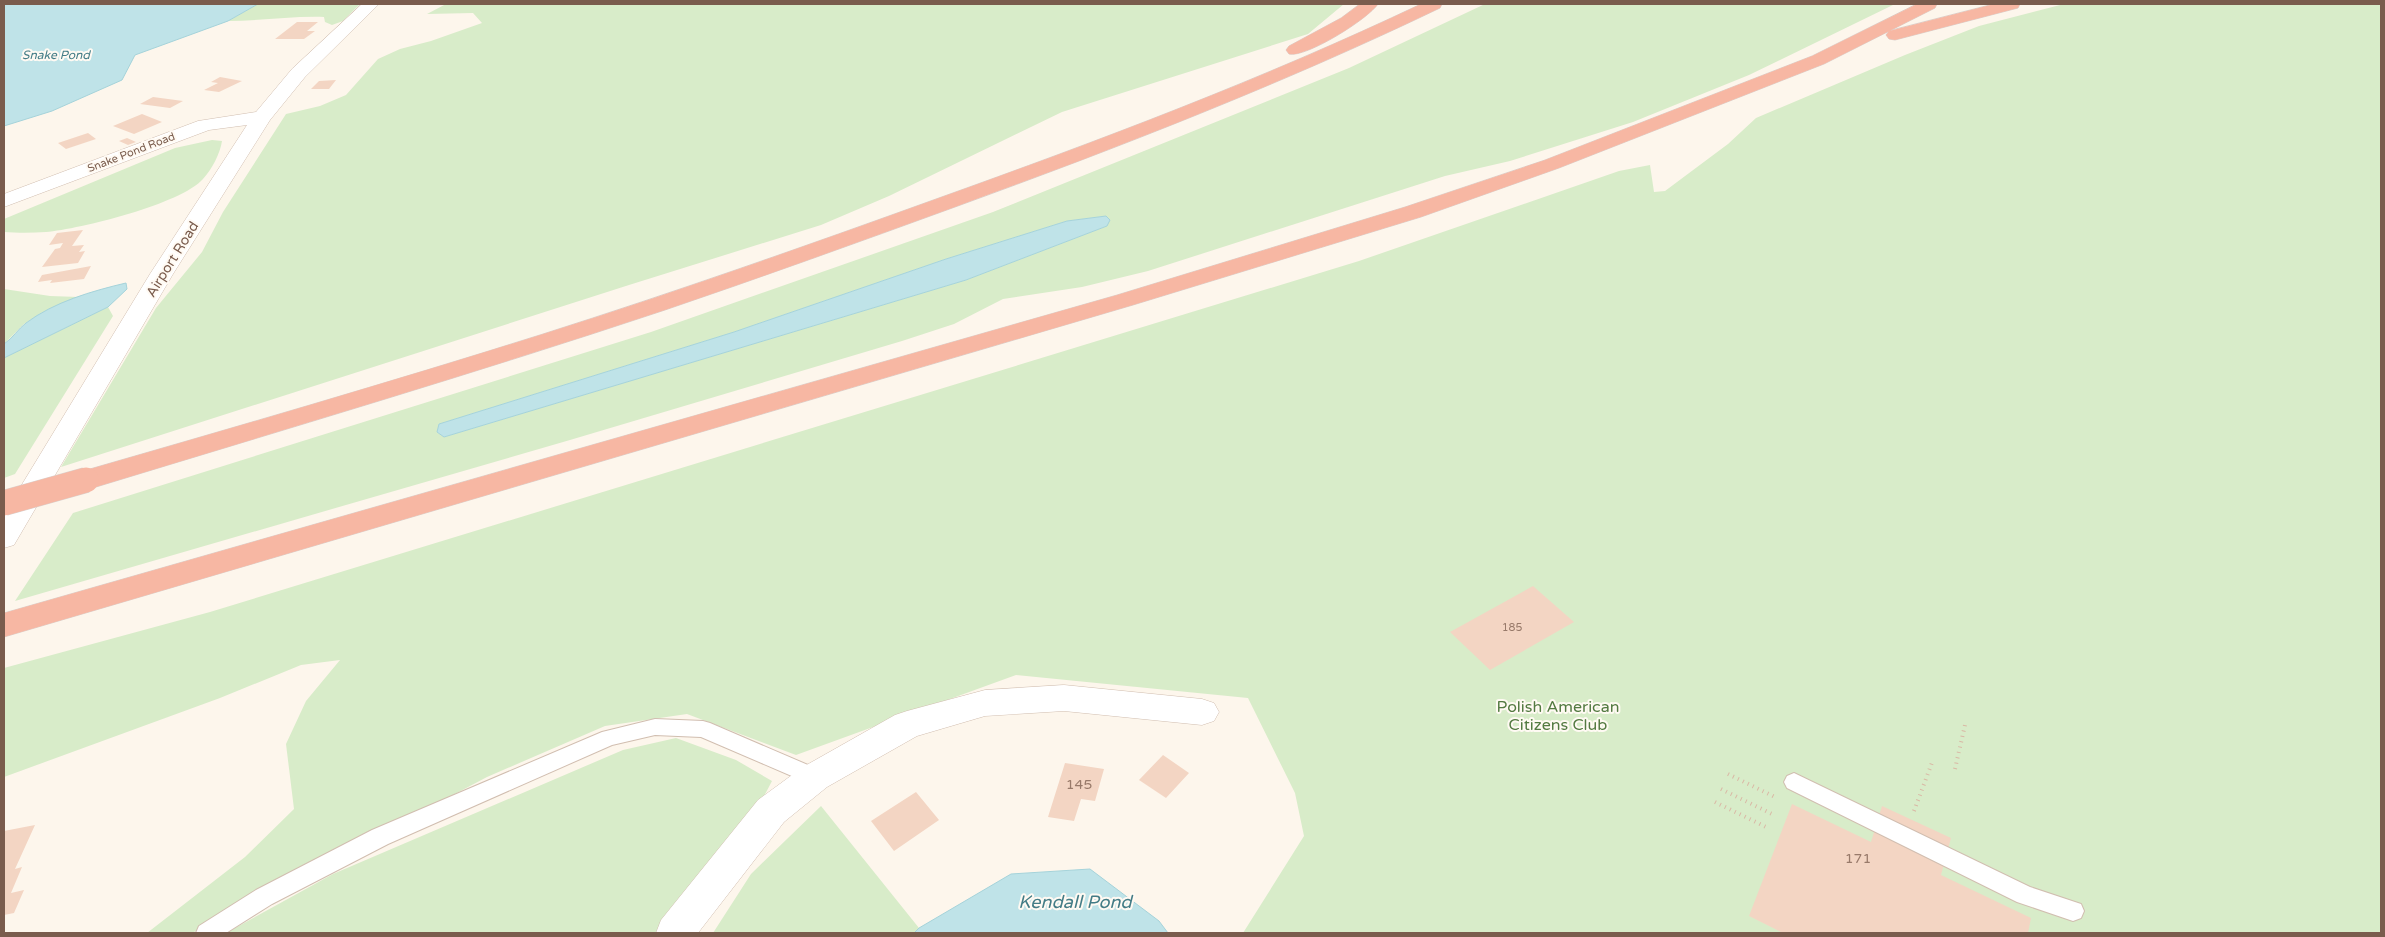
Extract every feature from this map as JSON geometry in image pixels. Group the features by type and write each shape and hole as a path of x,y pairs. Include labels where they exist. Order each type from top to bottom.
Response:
{"highway":[{"path":"1079,154 1313,41 1347,22 1370,4"},
{"path":"4,503 450,371 614,319 830,244 1079,154 1265,80 1434,4"},
{"path":"1818,60 1929,4"},
{"path":"9,623 1126,300 1324,240 1552,164 1818,60 1928,25 2012,4"}],"street":[{"name":"Airport Road","path":"4,538 182,240 261,117 292,82 372,4"},
{"name":"Snake Pond Road","path":"4,201 204,125 261,117"},
{"path":"675,933 770,811 815,777 907,725 985,703 1064,698 1202,712"}],"lane":[{"path":"207,933 264,897 380,837 609,738 655,728 703,729 815,777"},
{"path":"1794,782 2025,895 2072,911"}],"path":[{"path":"1955,770 1965,725"},
{"path":"1914,811 1933,760"},
{"path":"1728,774 1778,798"},
{"path":"1721,789 1772,814"},
{"path":"1715,802 1766,827"}],"green space":[{"path":"258,4 360,4 343,21 332,25 325,22 324,17 228,21"},
{"path":"446,4 1344,4 1308,34 1062,112 889,196 821,225 61,467 156,308 202,252 223,212 286,114 320,106 346,95 378,59 400,49 431,41 482,23 473,13 427,14"},
{"path":"1485,4 1895,4 1749,75 1633,122 1510,161 1445,176 1148,271 1082,287 1003,299 954,324 902,341 570,440 15,601 73,513 651,332 993,212 1349,68","holes":["1106,216 1107,226 966,280 444,437 437,432 439,424 734,332 946,259 1067,221"]},
{"name":"Polish American Citizens Club","path":"2064,4 2381,4 2381,933 1243,933 1304,836 1295,793 1248,698 1016,675 796,755 687,714 605,726 487,777 192,933 147,933 245,857 294,809 286,744 306,701 340,660 301,665 220,698 4,777 4,668 210,612 1359,261 1619,171 1650,165 1654,192 1665,191 1728,144 1756,118 1979,26"},
{"path":"212,140 222,141 209,171 203,179 191,188 174,197 129,214 82,226 46,232 4,232 4,219 175,148"},
{"path":"4,289 50,296 79,297 41,313 24,324 4,344"},
{"path":"108,307 113,316 15,474 4,478 4,358"},
{"path":"676,738 736,760 772,781 762,800 662,933 226,933 333,874 623,750"},
{"path":"821,806 919,928 914,933 713,933 751,874"}],"water":[{"name":"Snake Pond","path":"4,4 258,4 228,21 135,55 122,80 52,111 4,126"},
{"path":"1106,216 1110,220 1107,226 966,280 444,437 437,432 439,424 734,332 946,259 1067,221"},
{"path":"126,283 127,289 108,307 4,358 4,344 23,325 37,316 74,298"},
{"name":"Kendall Pond","path":"1090,869 1159,921 1168,933 914,933 919,928 1011,874"}],"building":[{"path":"297,22 318,22 307,31 315,31 304,39 275,39"},
{"path":"220,77 242,81 219,92 204,90 218,83 211,82"},
{"path":"336,80 329,89 311,89 319,81"},
{"path":"153,97 183,101 170,108 140,104"},
{"path":"142,114 162,122 134,134 113,126"},
{"path":"88,133 96,139 66,149 58,143"},
{"path":"127,138 136,142 128,145 119,141"},
{"path":"83,230 72,246 84,245 79,252 85,251 78,263 42,267 55,249 60,248 63,243 49,245 57,233"},
{"path":"91,266 84,279 50,283 52,280 38,282 42,275"},
{"path":"1533,586 1574,622 1490,670 1450,632"},
{"path":"1163,755 1189,773 1166,798 1139,780"},
{"path":"1065,763 1104,769 1095,801 1081,799 1074,821 1048,817"},
{"path":"916,792 939,820 894,851 871,821"},
{"path":"1792,804 1871,842 1882,806 1951,838 1941,875 2031,918 2028,933 1783,933 1749,916"},
{"path":"35,825 15,869 22,867 11,893 24,890 14,913 4,915 4,831"}]}
